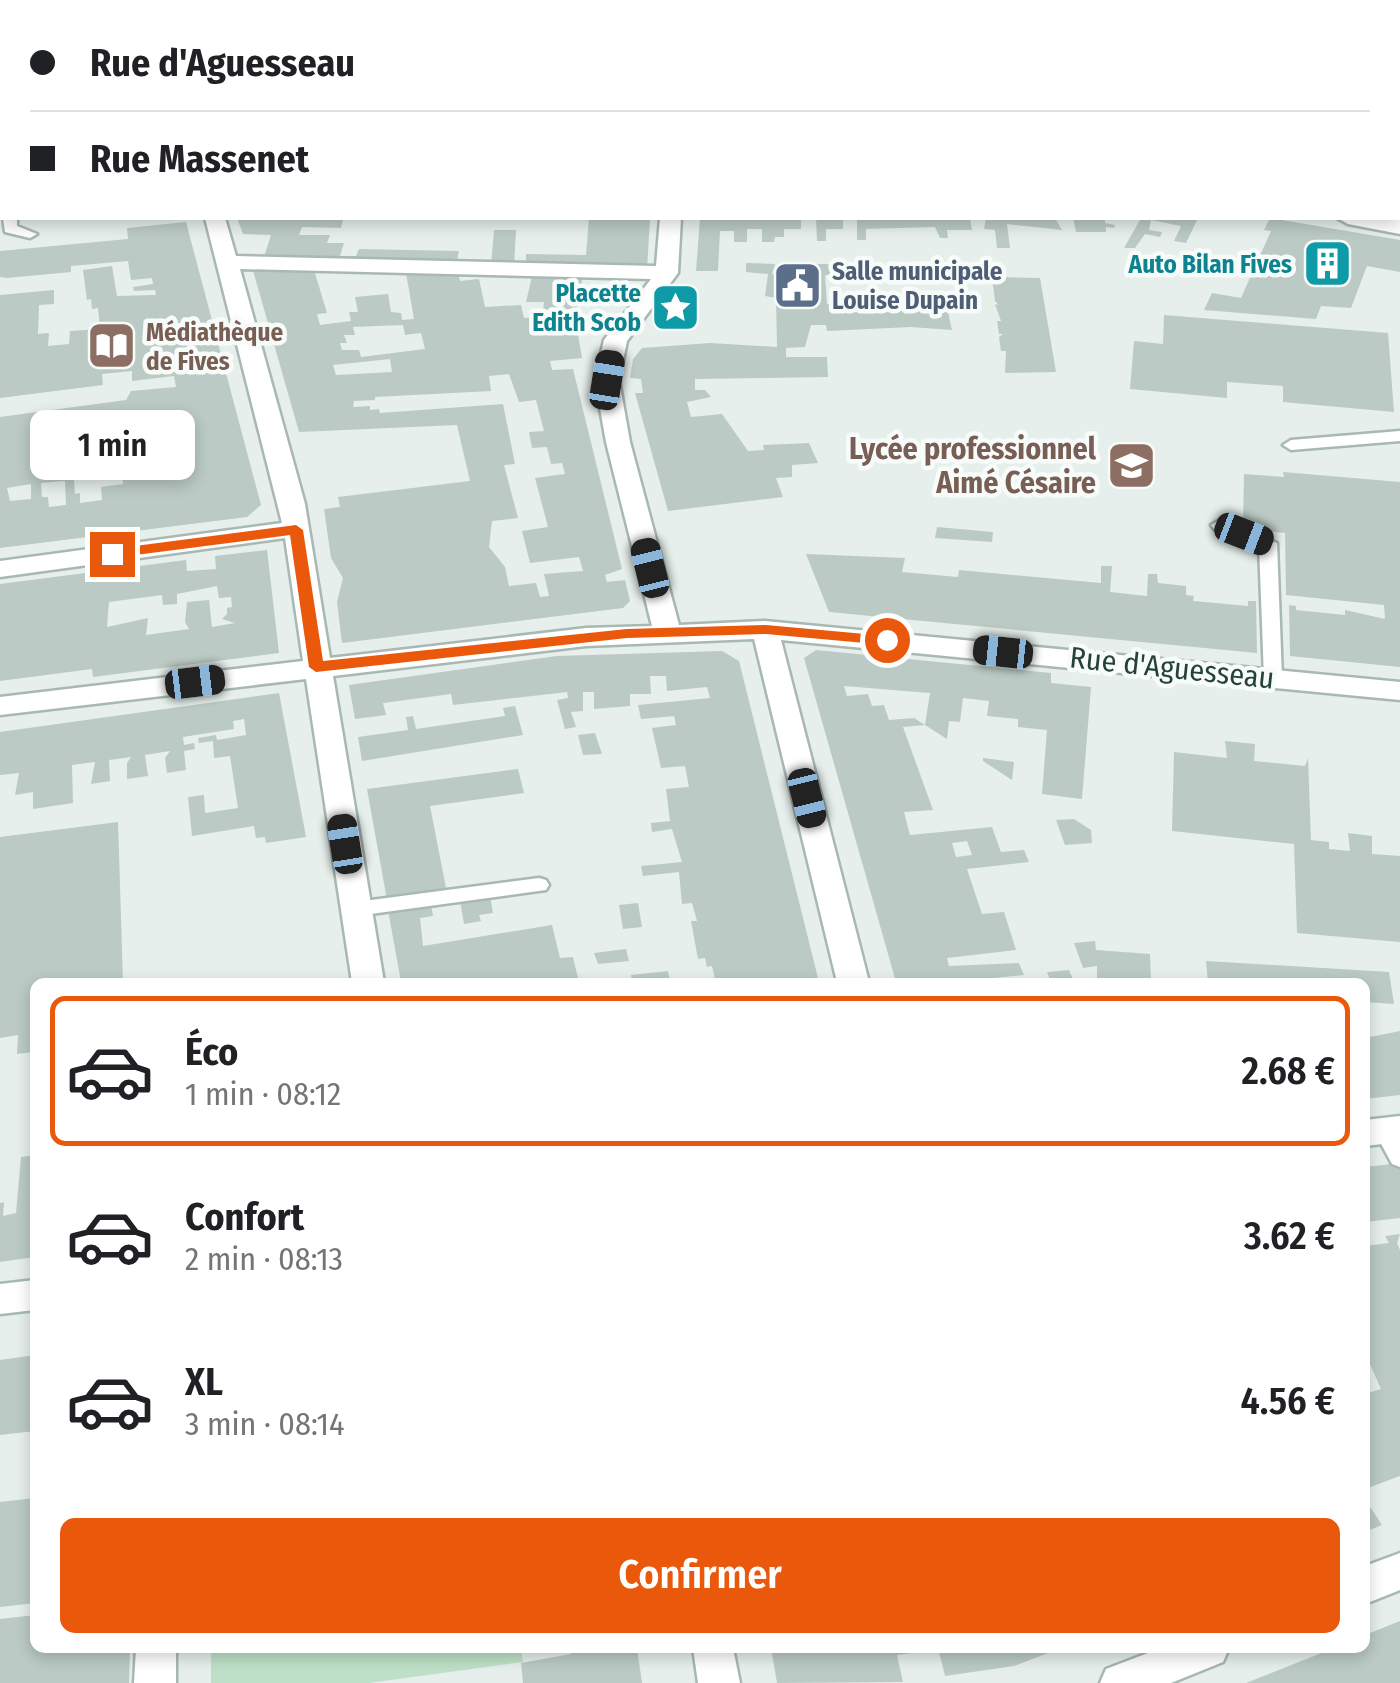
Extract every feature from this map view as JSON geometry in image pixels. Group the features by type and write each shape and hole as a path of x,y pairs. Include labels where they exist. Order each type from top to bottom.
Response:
{"street":[{"path":"216,220 284,466 367,978"},
{"path":"667,632 618,442 607,380 616,340 667,273 671,220"},
{"path":"1360,220 1400,227"},
{"path":"228,262 667,273"},
{"path":"0,568 296,530"},
{"path":"766,630 853,978"},
{"name":"Rue d'Aguesseau","path":"0,706 316,667 667,632 766,630 1400,691"},
{"path":"0,1300 30,1296"},
{"path":"1370,1582 1400,1570"},
{"path":"155,1683 156,1653"},
{"path":"713,1653 719,1683"},
{"path":"1121,1683 1196,1653"}],"lane":[{"path":"10,220 10,229 30,234"},
{"path":"1290,445 1400,436"},
{"path":"1220,526 1268,543 1273,678"},
{"path":"356,909 539,885"}],"green space":[{"path":"211,1653 522,1653 523,1662 369,1683 211,1683"}],"building":[{"path":"238,220 343,220 341,228 302,227 299,235 330,235 327,243 344,243 340,256 356,256 359,249 459,251 456,265 263,260 271,235 243,234"},
{"path":"589,220 650,220 647,269 526,266 526,254 586,255"},
{"path":"700,220 801,220 801,229 784,229 784,237 775,237 774,242 762,242 762,229 747,229 747,242 734,242 734,231 720,231 718,271 696,271"},
{"path":"816,220 843,220 843,229 826,229 826,241 817,241"},
{"path":"857,220 970,220 972,230 947,230 948,238 940,238 935,227 866,229 866,240 857,240"},
{"path":"986,220 1056,220 1062,230 1007,224 1010,248 997,248 995,230 984,229"},
{"path":"1073,220 1105,220 1115,225 1106,227 1106,232 1076,232"},
{"path":"1140,220 1151,220 1149,230 1162,232 1160,237 1145,234 1135,248 1124,248"},
{"path":"1151,220 1197,220 1186,243 1174,241 1181,226"},
{"path":"1269,220 1282,220 1400,240 1400,272 1367,266 1351,308 1321,306 1316,319 1204,310 1212,293 1241,298 1271,231 1264,230"},
{"path":"186,222 261,505 247,517 0,548 0,417 126,400 131,391 176,387 174,376 132,381 132,371 102,374 103,385 0,398 0,295 54,290 54,304 39,305 38,334 49,333 48,346 69,344 70,331 100,329 98,308 92,309 91,299 87,300 83,270 112,266 117,296 156,295 155,290 134,291 133,287 153,284 152,278 131,280 128,261 7,278 0,277 0,251 128,239 127,228","holes":["186,412 188,423 159,425 161,439 189,434 192,451 163,455 165,479 140,477 141,457 131,458 132,472 122,474 123,484 101,487 102,500 80,503 74,480 100,476 99,431 129,427 129,421","65,481 66,505 49,507 48,497 42,497 41,483","31,484 31,499 10,501 7,488"]},
{"path":"494,230 516,230 514,266 491,266"},
{"path":"746,263 775,264 772,274 815,275 817,264 844,264 845,274 825,275 827,304 946,303 952,330 911,327 827,331 826,325 811,325 805,347 786,348 786,357 827,357 828,377 695,379 695,390 705,390 711,397 687,402 691,417 722,414 748,451 764,450 763,445 809,443 818,463 792,465 792,477 776,478 783,497 668,511 635,393 643,393 641,379 630,378 633,359 642,348 710,343 777,347 776,298 765,296 768,274 746,272"},
{"path":"902,263 924,263 925,276 904,275"},
{"path":"252,267 314,270 327,313 317,314 320,325 351,321 349,312 358,312 355,297 388,294 391,312 401,313 402,320 414,319 406,273 458,273 460,281 479,279 485,307 521,305 524,318 556,315 556,310 543,310 544,302 526,302 532,276 583,276 575,316 582,358 550,361 552,370 573,369 622,569 605,575 607,582 625,580 630,601 623,608 342,643 337,602 343,578 331,558 324,509 340,507 338,497 470,481 457,425 299,432","holes":["403,325 405,335 421,333 425,349 361,357 359,350 342,350 340,343 347,343 344,335 355,335 353,327","390,359 392,372 336,375 333,365","509,374 519,402 536,400 544,431 529,432 532,448 547,447 551,464 562,463 565,474 535,478 548,527 522,531 530,563 579,557 583,571 544,574 549,596 540,597 536,583 509,586 505,567 489,547 492,521 518,518 504,465 515,464 503,404 380,413 379,409 370,410 370,406 353,407 354,401 375,397 491,391 489,376"]},
{"path":"951,267 996,268 997,277 1040,278 1056,372 1005,373 1006,351 1001,351 999,337 1003,334 999,334 997,321 1001,321 992,277 952,276"},
{"path":"1164,315 1388,333 1394,412 1283,402 1283,386 1227,382 1227,398 1130,389 1134,341 1163,344"},
{"path":"1283,472 1400,482 1400,667 1290,656 1289,605 1296,606 1296,610 1345,615 1345,610 1385,619 1384,605 1286,595 1285,533 1243,529 1244,474 1284,477"},
{"path":"937,527 993,532 992,542 935,538"},
{"path":"267,550 279,653 93,677 92,669 0,681 0,584 186,560 187,571 216,569 215,556","holes":["217,586 219,598 231,597 232,607 227,608 222,619 235,623 212,627 209,600 187,602 185,622 189,629 146,635 148,618 107,627 109,602 162,595 163,605 177,604 177,594"]},
{"path":"806,554 905,558 902,572 958,577 959,570 1101,583 1101,566 1112,566 1110,592 1147,596 1148,574 1157,574 1158,583 1186,586 1186,595 1194,596 1193,601 1248,606 1248,601 1256,601 1257,653 829,612"},
{"path":"816,650 1051,673 1051,683 1091,687 1082,799 1042,794 1047,730 1018,727 1018,719 987,716 989,701 963,698 960,722 949,721 947,739 925,725 903,727 933,810 904,812 910,835 992,827 1001,852 1024,850 1029,862 967,869 982,914 1004,912 1016,950 947,958 949,966 1019,963 1024,975 895,978 804,658","holes":["844,686 930,693 925,725 914,718 889,720 884,705 872,706 868,694 847,696","967,841 972,855 956,857 952,843"]},
{"path":"722,651 739,661 818,978 715,978 705,958 698,959 691,921 697,921 692,903 682,904 679,872 643,876 641,866 682,862 672,829 652,832 651,823 670,821 666,789 689,787 685,766 661,768 652,728 676,725 674,716 641,719 638,705 710,698 707,687 667,691 666,676 650,676 651,694 630,694 630,706 594,709 594,692 583,692 583,711 571,712 576,727 565,729 557,700 568,698 567,692 453,705 451,694 383,703 386,715 355,719 349,685 557,656"},
{"path":"279,693 306,837 266,843 265,837 256,838 254,826 192,836 188,797 204,795 205,813 238,808 230,756 214,758 213,741 199,743 198,738 216,735 217,740 246,735 244,719 233,721 234,729 183,737 184,745 194,743 195,749 184,751 186,770 167,773 165,758 170,751 145,755 148,776 127,779 131,757 109,760 110,781 91,784 95,762 72,765 73,803 33,809 33,792 15,795 19,773 0,775 0,732"},
{"path":"515,706 523,735 362,761 358,737 408,730 406,717 413,716 416,729 505,716 503,708"},
{"path":"595,733 602,754 583,755 578,735"},
{"path":"1225,741 1255,744 1254,761 1305,766 1308,758 1311,840 1329,842 1329,849 1350,851 1348,833 1372,836 1372,854 1400,856 1400,942 1297,933 1294,844 1172,831 1174,752 1227,758"},
{"path":"983,761 1014,762 1012,780"},
{"path":"518,769 524,793 430,806 447,893 387,900 367,789"},
{"path":"1074,819 1091,830 1092,843 1065,845 1056,820"},
{"path":"118,822 123,978 30,978 30,1053 17,1054 18,1035 0,1038 0,837"},
{"path":"490,896 493,913 479,915 481,921 464,924 460,900"},
{"path":"638,903 642,927 623,929 619,905"},
{"path":"431,904 433,916 420,918 423,946 552,925 560,958 573,957 578,978 400,978 388,910"},
{"path":"1095,941 1096,950 1150,954 1151,978 1097,978 1097,966 1083,968 1074,943"},
{"path":"626,949 629,961 598,964 594,953"},
{"path":"1206,961 1389,972 1394,1004 1370,1002 1370,978 1208,978"},
{"path":"1069,970 1072,978 1049,978 1047,972"},
{"path":"668,971 669,978 631,978 631,975"},
{"path":"1400,1031 1400,1095 1370,1098 1370,1037"},
{"path":"30,1156 30,1258 0,1262 0,1203 4,1202 3,1216 16,1213 21,1157"},
{"path":"1400,1163 1400,1218 1370,1221 1370,1166"},
{"path":"1400,1234 1400,1476 1370,1487 1370,1392 1381,1389 1370,1364 1370,1245 1389,1243 1385,1236"},
{"path":"30,1356 30,1432 0,1435 0,1360"},
{"path":"30,1499 30,1604 0,1607 0,1502"},
{"path":"1370,1507 1382,1525 1370,1530"},
{"path":"30,1616 30,1653 130,1653 129,1683 0,1683 0,1619"},
{"path":"1400,1621 1400,1683 1246,1683 1321,1653 1370,1653 1370,1633"},
{"path":"638,1653 642,1683 523,1683 521,1663 571,1654"},
{"path":"772,1653 912,1653 897,1655 903,1682 777,1683"},
{"path":"939,1653 1048,1653 1014,1666 945,1676"}],"place":[{"name":"Auto Bilan Fives","path":"1327,264"},
{"name":"Salle municipale Louise Dupain","path":"797,285"},
{"name":"Placette Edith Scob","path":"676,307"},
{"name":"Médiathèque de Fives","path":"111,346"},
{"name":"Lycée professionnel Aimé Césaire","path":"1131,466"}],"route":[{"path":"112,554 296,530 316,667 627,633 766,630 887,640"}]}
